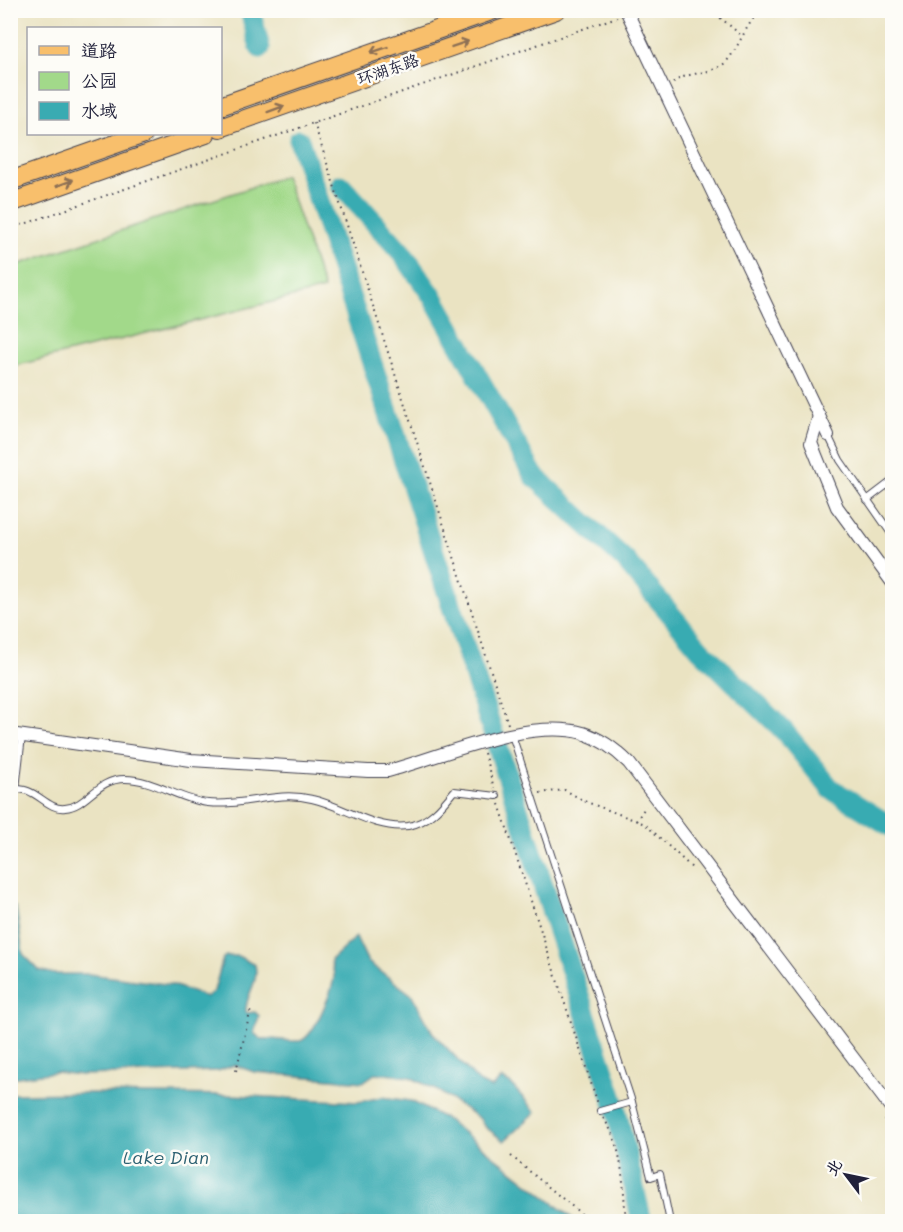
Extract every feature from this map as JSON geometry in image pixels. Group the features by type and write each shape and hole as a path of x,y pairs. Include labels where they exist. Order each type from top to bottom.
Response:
{"main road":[{"name":"环湖东路","path":"222,105 494,10"},
{"name":"环湖东路","path":"222,127 556,10"},
{"path":"10,182 141,135"},
{"path":"10,203 203,135"}],"street":[{"path":"626,12 828,435"},
{"path":"819,416 811,443 837,507 892,582"},
{"path":"16,735 190,760 368,771 388,771 482,743 546,730 582,733 600,740 629,763 656,797 892,1108"}],"lane":[{"path":"828,435 840,460 892,535"},
{"path":"867,500 892,481"},
{"path":"16,735 13,788 28,791 54,807 64,808 76,805 97,787 111,780 129,779 207,803 225,804 294,795 313,799 363,818 396,826 410,825 426,819 441,808 454,791 496,796"},
{"path":"508,737 531,794 630,1102 651,1177 660,1174 670,1221"},
{"path":"600,1111 630,1102"}],"path":[{"path":"711,10 741,35"},
{"path":"664,91 680,78 712,70 725,63 741,35 761,10"},
{"path":"10,229 626,12"},
{"path":"314,123 508,737"},
{"path":"482,743 496,796 600,1111 609,1124 619,1159 626,1221"},
{"path":"531,794 565,790 584,801 645,824 699,873"},
{"path":"636,821 656,797"},
{"path":"236,1071 251,1008"},
{"path":"879,1111 892,1130"},
{"path":"511,1156 591,1221"}],"green space":[{"path":"285,176 324,289 18,365 11,369 11,267"}],"water":[{"path":"11,904 16,908 23,954 39,970 54,974 89,974 173,985 206,997 214,991 223,958 226,956 238,956 255,965 254,984 247,1001 246,1013 255,1012 259,1016 254,1033 261,1039 299,1041 310,1033 326,1003 332,984 334,975 331,960 356,937 368,962 412,995 433,1033 479,1082 491,1088 502,1079 510,1083 536,1112 504,1141 484,1126 480,1119 438,1091 410,1077 376,1073 363,1082 254,1072 234,1065 218,1071 81,1075 56,1072 11,1078"},
{"name":"Lake Dian","path":"11,1094 233,1095 358,1102 382,1097 411,1101 446,1119 576,1221 11,1221"}],"waterway":[{"path":"250,10 260,48"},
{"path":"299,140 615,1105 642,1222"},
{"path":"341,185 402,253 433,297 534,476 625,560 700,649 784,731 831,789 892,827"}]}
